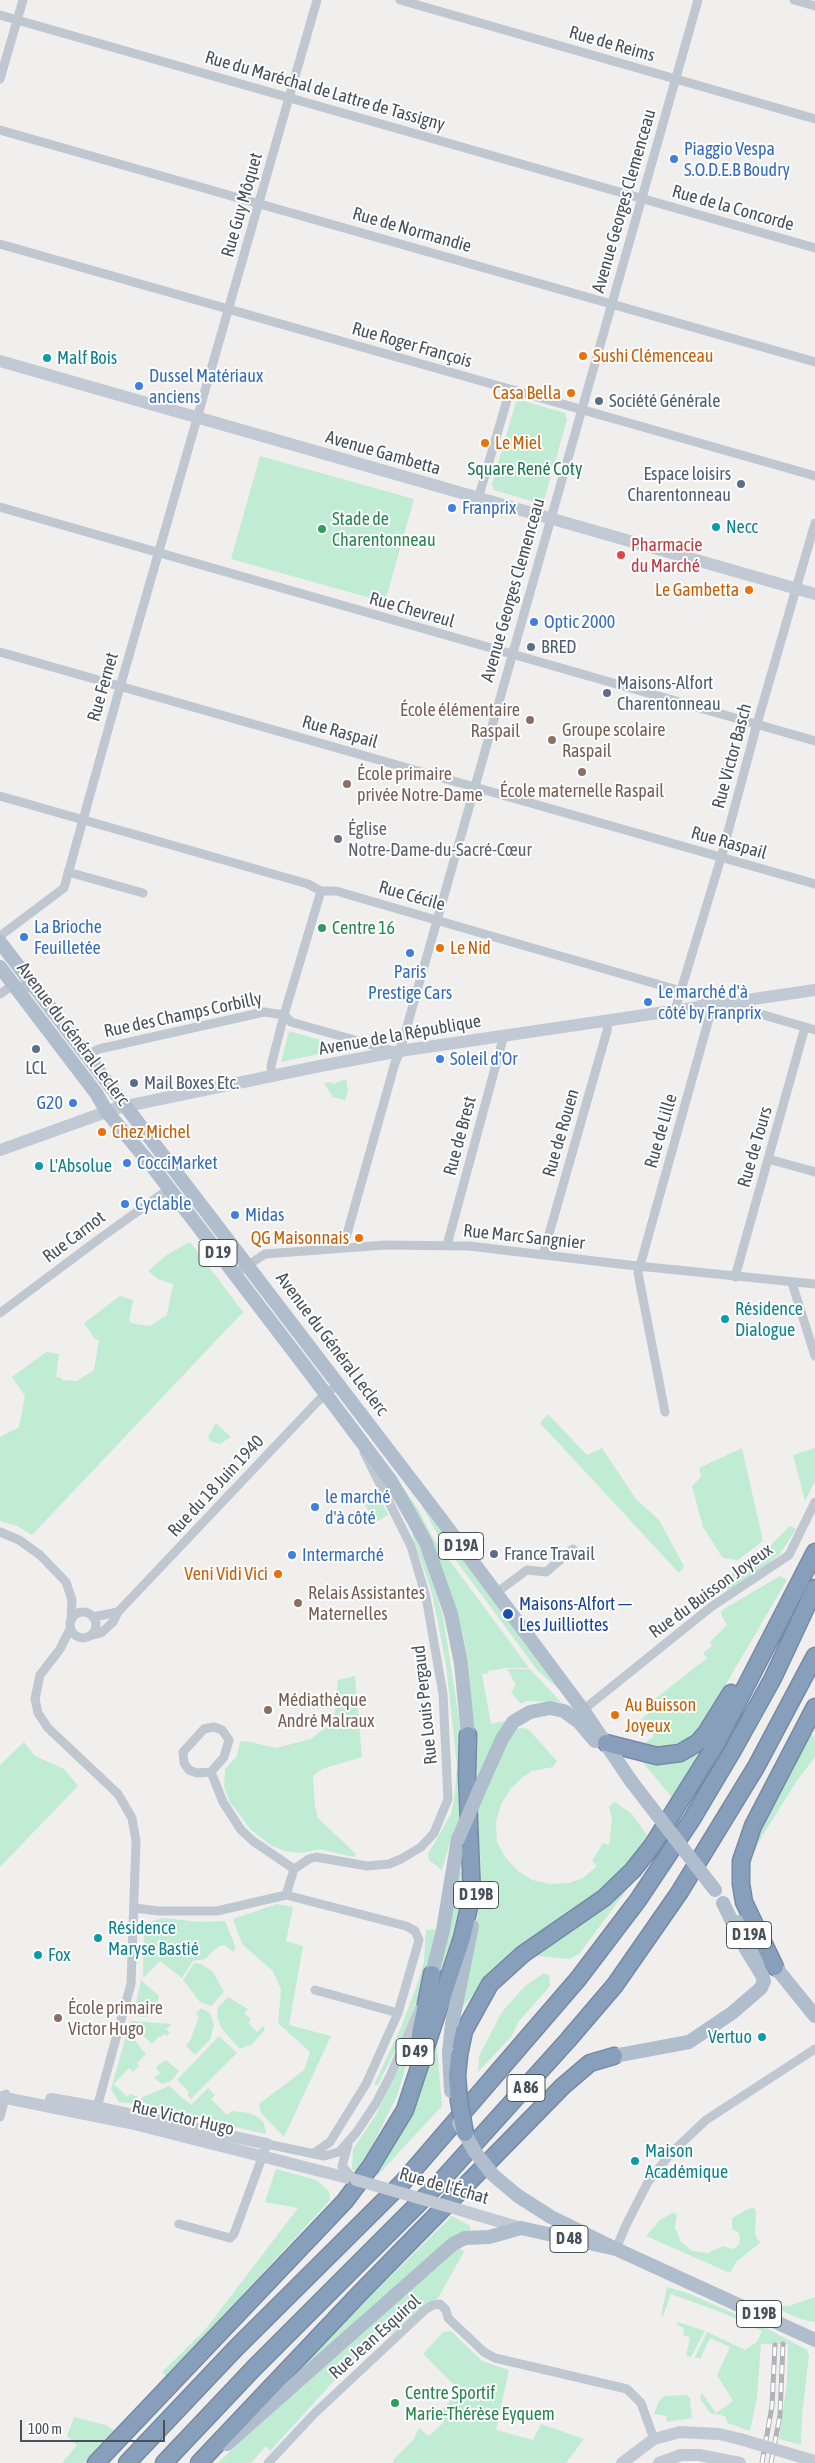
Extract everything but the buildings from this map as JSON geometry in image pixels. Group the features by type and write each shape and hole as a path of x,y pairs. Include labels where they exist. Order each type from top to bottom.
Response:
{"highway":[{"path":"606,1743 657,1756 680,1753 697,1743 721,1710 815,1542"},
{"path":"465,2133 459,2102 454,2054 464,2031 490,1984 524,1954 604,1898 633,1870 652,1846 716,1744 815,1552"},
{"name":"A 86","path":"127,2463 215,2369 403,2182 578,1980 638,1900 692,1819 773,1678 815,1588"},
{"name":"A 86","path":"164,2463 254,2368 440,2182 615,1985 679,1893 751,1775 815,1656"},
{"path":"775,1967 744,1902 741,1884 742,1860 753,1826 815,1706"},
{"path":"96,2463 345,2200 371,2166 405,2110 418,2076 468,1914 472,1894 467,1774 468,1735"},
{"name":"D 49","path":"393,2130 424,2021 432,1974"},
{"path":"199,2463 360,2293 557,2092 590,2063 604,2057 614,2056"}],"main road":[{"name":"Avenue du Général Leclerc","path":"0,942 248,1265 496,1593 583,1710 629,1778"},
{"name":"Avenue du Général Leclerc","path":"0,967 96,1093 107,1112 129,1136 391,1481 426,1543 451,1614 462,1663 468,1735"},
{"path":"169,1189 177,1186 188,1187"},
{"path":"432,1974 458,1839 502,1740 513,1722 530,1712 550,1708 571,1715 620,1773 629,1778"},
{"name":"D 19B","path":"454,2054 452,2024 474,1916 478,1880 468,1735"},
{"name":"D 19A","path":"629,1778 723,1903 815,2016"},
{"path":"614,2056 689,2042 732,2013 761,1988 764,1981 762,1975 743,1944 723,1903"},
{"name":"D 19B","path":"465,2133 475,2152 493,2176 518,2196 551,2217 616,2249 703,2287 815,2340"},
{"path":"209,2463 231,2439 454,2244 466,2238 489,2237 521,2228"},
{"name":"D 48","path":"521,2228 616,2249"}],"street":[{"path":"0,79 23,0"},
{"name":"Rue Guy Môquet","path":"198,418 317,0"},
{"name":"Rue de Reims","path":"400,0 815,118"},
{"name":"Avenue Georges Clemenceau","path":"346,1248 344,1241 394,1063 400,1051 698,0"},
{"path":"794,0 815,6"},
{"name":"Rue du Maréchal de Lattre de Tassigny","path":"0,16 641,199"},
{"name":"Rue de Normandie","path":"0,130 815,362"},
{"name":"Rue de la Concorde","path":"641,199 815,248"},
{"name":"Rue Roger François","path":"0,244 815,476"},
{"name":"Avenue Gambetta","path":"0,361 815,594"},
{"path":"478,499 510,390"},
{"name":"Rue Fernet","path":"0,936 64,888 198,418"},
{"name":"Rue Chevreul","path":"0,508 815,741"},
{"name":"Rue Victor Basch","path":"676,1010 721,858 757,724 815,523"},
{"name":"Rue Raspail","path":"0,652 815,884"},
{"name":"Rue Cécile","path":"0,796 308,884 321,891 336,891 815,1030"},
{"path":"68,872 143,893"},
{"path":"272,1076 271,1066 284,1015 321,891"},
{"path":"0,994 13,985 36,990"},
{"name":"Avenue de la République","path":"0,1150 126,1106 272,1076 400,1051 815,990"},
{"name":"Rue de Lille","path":"665,1412 638,1280 640,1267 718,1003"},
{"name":"Rue des Champs Corbilly","path":"86,1055 99,1049 264,1012 284,1015 291,1022 383,1050 400,1051"},
{"name":"Rue de Rouen","path":"543,1255 607,1031 608,1020"},
{"name":"Rue de Tours","path":"735,1277 805,1027"},
{"name":"Rue de Brest","path":"447,1246 504,1035"},
{"path":"768,1159 815,1172"},
{"name":"Rue Carnot","path":"0,1314 98,1239 169,1189"},
{"name":"Rue Marc Sangnier","path":"234,1274 265,1254 399,1244 469,1246 640,1267 815,1284"},
{"path":"792,1283 815,1356"},
{"name":"Rue du 18 Juin 1940","path":"93,1635 100,1633 112,1622 118,1612 318,1401 338,1384"},
{"name":"Rue Louis Pergaud","path":"294,1869 309,1859 316,1858 367,1866 389,1864 400,1859 421,1847 434,1833 448,1799 443,1694 426,1597 411,1546 354,1432"},
{"name":"Rue du Buisson Joyeux","path":"583,1710 711,1607 789,1555 815,1502"},
{"path":"0,1532 19,1540 49,1563 66,1582 72,1600 70,1629 60,1649 40,1675 35,1698 38,1712 48,1728 118,1794 128,1808 136,1841 131,1984 96,2111"},
{"path":"496,1593 527,1570 546,1572 573,1549"},
{"path":"72,1600 83,1612 93,1617 118,1612"},
{"path":"71,1619 76,1614 83,1612"},
{"path":"60,1649 93,1635 96,1628 93,1617"},
{"path":"70,1629 80,1639"},
{"path":"214,1727 222,1730 229,1740 224,1757 211,1772 197,1773 189,1770 184,1763 183,1752 204,1729 214,1727"},
{"path":"211,1772 223,1802 241,1830 252,1841 294,1869 286,1895"},
{"path":"135,1908 158,1911 218,1911 286,1895 406,1926 415,1931 419,1940 398,2012 366,2084 330,2142 314,2154"},
{"path":"179,2224 230,2238 234,2234 265,2150 324,2156 336,2154 348,2142 376,2102 391,2074 432,1974"},
{"path":"315,1990 398,2012"},
{"path":"616,2249 648,2182 671,2152 706,2120 815,2048"},
{"path":"0,2117 3,2096"},
{"name":"Rue Victor Hugo","path":"3,2096 96,2111 265,2150 356,2180"},
{"path":"348,2142 342,2166 348,2175 356,2180"},
{"name":"Rue de l'Échat","path":"356,2180 521,2228"},
{"name":"Rue Jean Esquirol","path":"268,2463 314,2414 426,2310 433,2305 440,2304 446,2310 448,2318 484,2352 495,2358 627,2389 641,2403 654,2439"},
{"path":"622,2463 654,2439 680,2432 701,2432 740,2439 815,2461"},
{"path":"659,2463 681,2455 699,2455 737,2462"}],"green space":[{"name":"Square René Coty","path":"520,400 565,413 567,420 544,500 538,503 494,490 492,484 516,402"},
{"name":"Stade de Charentonneau","path":"260,456 414,499 385,602 231,559"},
{"path":"289,1031 348,1048 281,1062"},
{"path":"346,1079 348,1091 345,1100 333,1097 324,1083 332,1082 333,1084"},
{"path":"190,1242 243,1312 32,1535 17,1526 0,1521 0,1437 19,1427 25,1396 12,1377 46,1352 59,1354 56,1377 62,1378 62,1380 77,1381 94,1370 99,1340 95,1339 84,1323 120,1296 133,1300 129,1322 150,1326 167,1315 173,1284 158,1279 148,1271 168,1254"},
{"path":"548,1414 587,1455 602,1448 636,1499 659,1520 684,1566 679,1573 540,1423"},
{"path":"216,1423 231,1437 220,1444 210,1441 208,1437"},
{"path":"742,1448 763,1541 738,1560 723,1558 703,1527 692,1486 701,1477 699,1468"},
{"path":"815,1448 815,1481 805,1501 793,1455"},
{"path":"399,1482 418,1509 433,1538 529,1668 506,1668 490,1671 488,1669 489,1673 482,1674 491,1724 506,1721 477,1779 469,1665 462,1631 429,1536"},
{"path":"381,1501 388,1515 374,1523 375,1521 365,1505"},
{"path":"421,1504 574,1707 570,1710 571,1704 560,1690 538,1671 440,1539"},
{"path":"789,1526 796,1529 780,1554 759,1571 727,1591 719,1578 741,1570 763,1554"},
{"path":"412,1534 414,1534 426,1562 443,1616 460,1725 465,1804 452,1835 442,1870 429,1860 428,1854 451,1814 457,1766 446,1665 437,1617 431,1590"},
{"path":"780,1576 787,1580 709,1713 697,1729 683,1742 661,1748 643,1745 654,1736 649,1731 624,1733 659,1705 655,1699 707,1658 703,1653 712,1646 710,1642 727,1625 721,1614 722,1610"},
{"path":"507,1669 530,1669 561,1702 526,1701 521,1704 511,1692 516,1685"},
{"path":"355,1676 362,1757 322,1769 313,1776 315,1806 318,1818 356,1854 354,1857 320,1849 301,1853 285,1851 272,1846 251,1830 230,1802 224,1787 225,1769 237,1756 240,1742 246,1741 276,1748 311,1739 334,1721 338,1680"},
{"path":"516,1729 528,1729 557,1761 553,1767 532,1771 522,1778 512,1787 501,1804 496,1822 497,1842 505,1857 518,1871 532,1880 550,1884 569,1883 583,1878 597,1866 592,1861 603,1843 609,1845 612,1820 609,1806 615,1802 632,1814 649,1838 625,1870 602,1891 525,1943 492,1972 461,2009 480,1903 481,1868 477,1805 508,1741"},
{"path":"812,1734 815,1739 815,1757 798,1779 761,1838 753,1855 748,1875 749,1854 768,1812"},
{"path":"712,1735 674,1800 641,1760"},
{"path":"24,1742 35,1756 64,1769 78,1786 0,1867 0,1765"},
{"path":"644,1867 579,1954 569,1959 537,1956 596,1912"},
{"path":"458,1871 468,1873 455,1938 429,2013"},
{"path":"277,1904 293,1907 286,1941 303,1946 289,2025 331,2036 284,2137 261,2113 259,2104 304,2070 310,2052 278,2023 281,1990 273,1971 242,1944 233,1919"},
{"path":"164,1918 200,1922 225,1921 236,1948 233,1952 225,1945 219,1946 205,1959 193,1961 182,1978 160,1961 143,1978 144,1932 152,1921"},
{"path":"436,1929 423,1985 407,2026 378,2085 374,2085 402,2025 419,1979 424,1961 426,1930"},
{"path":"194,1963 201,1964 213,1972 224,1992 211,2006 200,2002 183,1980"},
{"path":"544,1973 549,1975 550,1986 519,2021 511,2037 478,2072 479,2056 502,2012 525,1986"},
{"path":"141,1980 159,1996 154,2012 145,2017 133,2016"},
{"path":"228,1997 248,2009 244,2013 251,2019 248,2023 257,2032 263,2026 265,2030 252,2044 240,2049 221,2028 217,2016 218,2007"},
{"path":"201,2008 210,2013 214,2025 210,2040 195,2055 186,2046 190,2041 199,2017 196,2014"},
{"path":"131,2021 172,2024 166,2029 170,2033 167,2036 165,2034 161,2037 159,2036 152,2044 130,2023"},
{"path":"438,2023 437,2048 442,2106 377,2176 374,2174"},
{"path":"126,2036 131,2036 146,2054 137,2063 139,2066 133,2072 129,2068 114,2084 127,2097 130,2094 138,2097 136,2104 119,2102 111,2089"},
{"path":"219,2036 237,2053 191,2099 187,2095 189,2092 177,2080"},
{"path":"408,2045 411,2049 397,2096 370,2150 357,2171 352,2169 353,2149 376,2115"},
{"path":"166,2060 179,2071 171,2081 162,2084 154,2078 160,2073 156,2069 158,2065"},
{"path":"169,2086 191,2105 208,2088 215,2095 211,2099 227,2115 232,2111 249,2113 258,2117 264,2123 266,2134 139,2105 141,2098"},
{"path":"276,2169 316,2180 329,2191 330,2200 167,2377 162,2372 205,2330 298,2208 265,2202"},
{"path":"752,2207 756,2210 755,2234 760,2243 736,2262 730,2273 646,2236 660,2220 672,2213 677,2214 675,2228 681,2242 692,2251 708,2253 723,2246 733,2249 739,2245 740,2238 738,2232 732,2229 732,2218"},
{"path":"452,2216 470,2226 471,2233 305,2368 301,2364"},
{"path":"459,2248 464,2252 438,2298 390,2335 375,2336 270,2451 266,2446 251,2463 218,2463 279,2403"},
{"path":"667,2287 688,2293 766,2328 807,2350 809,2356 802,2416 801,2445 779,2439 787,2383 788,2344 761,2344 757,2397 750,2431 728,2423 725,2416 710,2413 700,2398 702,2393 716,2413 733,2401 717,2375 730,2347 710,2338 700,2359 695,2357 707,2332 745,2350 757,2342 762,2331 723,2313 671,2294 663,2316 661,2315"},
{"path":"815,2297 815,2322 800,2319 772,2306 789,2306"},
{"path":"678,2322 705,2331 691,2357 686,2356 690,2337 683,2335 684,2328 677,2325"},
{"path":"451,2331 482,2361 509,2370 496,2430 533,2440 541,2424 584,2439 566,2463 393,2463 393,2460 414,2439 419,2428 429,2436 444,2422 438,2415 459,2390 423,2354 443,2332"},
{"path":"687,2395 690,2398 692,2418 666,2422 667,2416 654,2414 659,2401 665,2396"},
{"path":"74,2417 105,2425 114,2430 85,2463 62,2463 77,2445 67,2436"}],"railway":[{"path":"771,2463 780,2415 783,2344"},
{"path":"762,2463 772,2406 775,2345"}],"place":[{"name":"Piaggio Vespa S.O.D.E.B Boudry","path":"674,159"},
{"name":"Sushi Clémenceau","path":"583,356"},
{"name":"Malf Bois","path":"47,358"},
{"name":"Dussel Matériaux anciens","path":"139,386"},
{"name":"Casa Bella","path":"571,393"},
{"name":"Société Générale","path":"599,401"},
{"name":"Le Miel","path":"485,443"},
{"name":"Espace loisirs Charentonneau","path":"741,484"},
{"name":"Franprix","path":"452,508"},
{"name":"Necc","path":"716,527"},
{"name":"Stade de Charentonneau","path":"322,529"},
{"name":"Pharmacie du Marché","path":"621,555"},
{"name":"Le Gambetta","path":"749,590"},
{"name":"Optic 2000","path":"534,622"},
{"name":"BRED","path":"531,647"},
{"name":"Maisons-Alfort Charentonneau","path":"607,693"},
{"name":"École élémentaire Raspail","path":"530,720"},
{"name":"Groupe scolaire Raspail","path":"552,740"},
{"name":"École maternelle Raspail","path":"582,772"},
{"name":"École primaire privée Notre-Dame","path":"347,784"},
{"name":"Église Notre-Dame-du-Sacré-Cœur","path":"338,839"},
{"name":"Centre 16","path":"322,928"},
{"name":"La Brioche Feuilletée","path":"24,937"},
{"name":"Le Nid","path":"440,948"},
{"name":"Paris Prestige Cars","path":"410,953"},
{"name":"Le marché d'à côté by Franprix","path":"648,1002"},
{"name":"LCL","path":"36,1049"},
{"name":"Soleil d'Or","path":"440,1059"},
{"name":"Mail Boxes Etc.","path":"134,1083"},
{"name":"G20","path":"73,1103"},
{"name":"Chez Michel","path":"102,1132"},
{"name":"CocciMarket","path":"127,1163"},
{"name":"L'Absolue","path":"39,1166"},
{"name":"Cyclable","path":"125,1204"},
{"name":"Midas","path":"235,1215"},
{"name":"QG Maisonnais","path":"359,1238"},
{"name":"Résidence Dialogue","path":"725,1319"},
{"name":"le marché d'à côté","path":"315,1507"},
{"name":"France Travail","path":"494,1554"},
{"name":"Intermarché","path":"292,1555"},
{"name":"Veni Vidi Vici","path":"278,1574"},
{"name":"Relais Assistantes Maternelles","path":"298,1603"},
{"name":"Maisons-Alfort — Les Juilliottes","path":"508,1614"},
{"name":"Médiathèque André Malraux","path":"268,1710"},
{"name":"Au Buisson Joyeux","path":"615,1715"},
{"name":"Résidence Maryse Bastié","path":"98,1938"},
{"name":"Fox","path":"38,1955"},
{"name":"École primaire Victor Hugo","path":"58,2018"},
{"name":"Vertuo","path":"762,2037"},
{"name":"Maison Académique","path":"635,2161"},
{"name":"Centre Sportif Marie-Thérèse Eyquem","path":"395,2403"}]}
